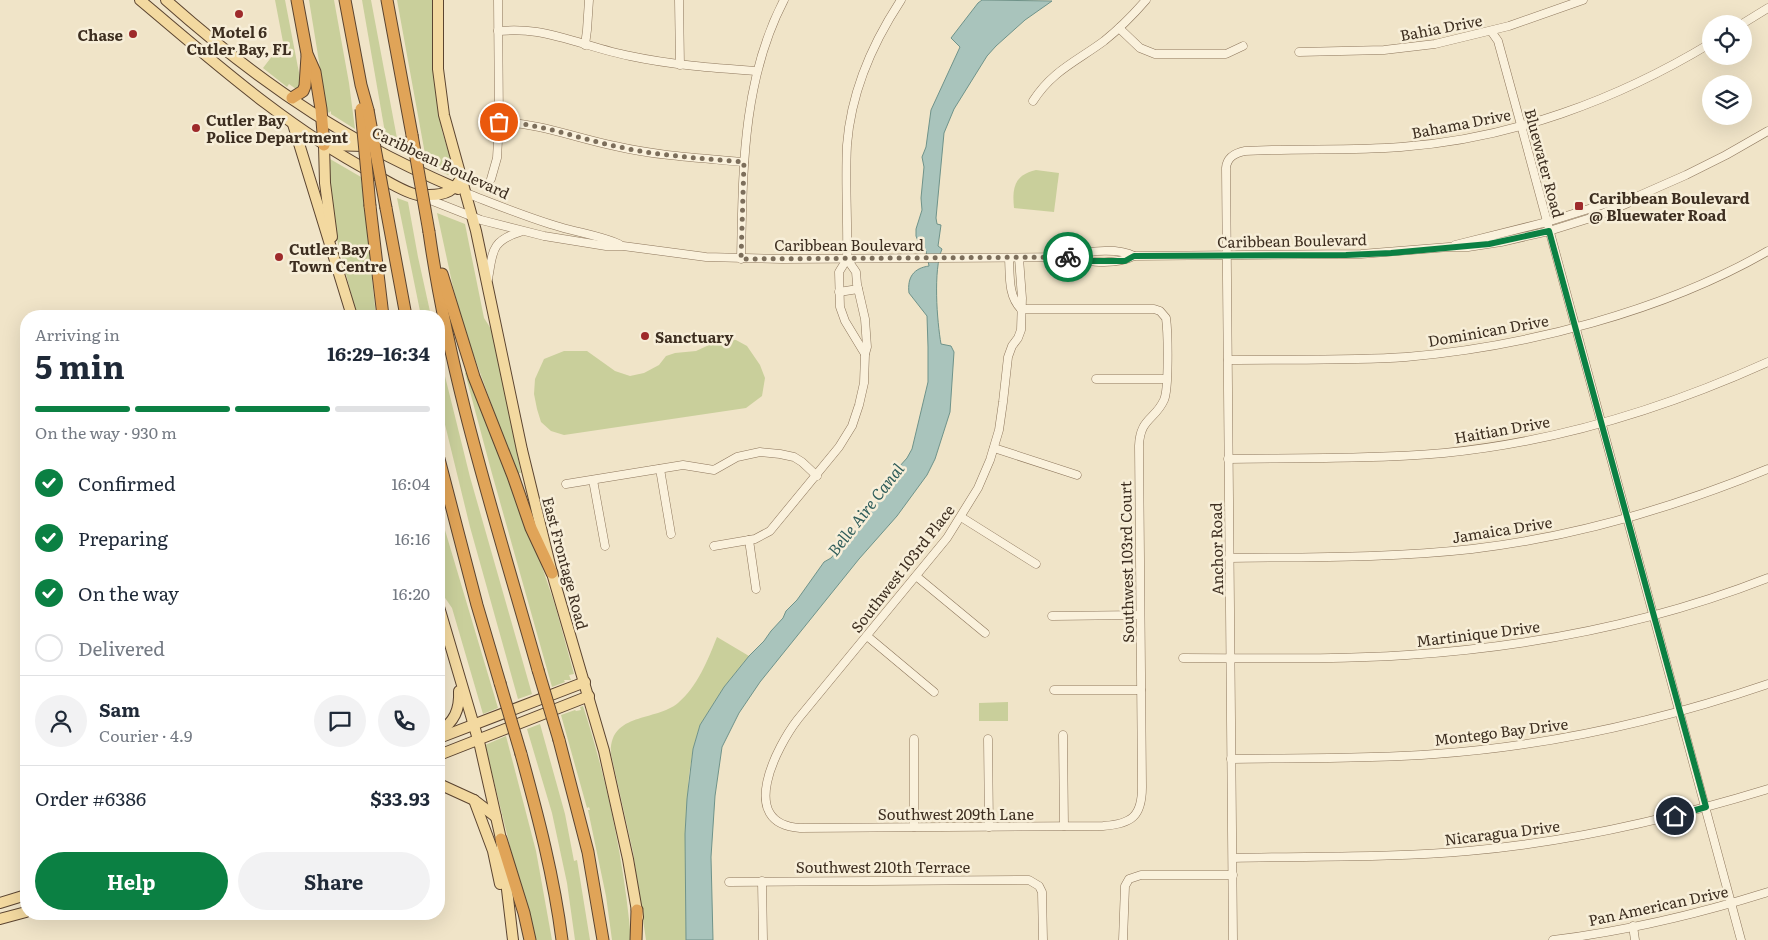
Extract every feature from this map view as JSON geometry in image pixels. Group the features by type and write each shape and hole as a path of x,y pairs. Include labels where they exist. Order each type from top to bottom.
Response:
{"highway":[{"path":"297,0 307,54 315,72 324,145"},
{"path":"345,0 364,109 370,206 382,310"},
{"path":"387,0 442,310"},
{"path":"292,98 303,91 305,86 307,54"},
{"path":"364,109 386,208 405,310"},
{"path":"429,232 474,377 513,476 531,528 552,572"},
{"path":"445,322 466,413 559,740 588,852 603,940"},
{"path":"445,482 472,588 536,810 550,866 562,940"},
{"path":"501,839 524,913 530,940"},
{"path":"636,940 637,910"}],"main road":[{"name":"Caribbean Boulevard","path":"140,0 227,74 293,124 350,161 418,196"},
{"name":"Caribbean Boulevard","path":"166,0 243,64 322,118 368,146 466,193"},
{"name":"East Frontage Road","path":"438,0 438,69 446,126 473,217 522,450 552,572 604,751 628,858 642,940"},
{"path":"178,32 186,18"},
{"path":"293,124 350,310"},
{"path":"332,250 325,178 324,145 368,146"},
{"path":"418,196 443,194 455,188 462,175"},
{"path":"445,628 478,740 501,839 513,940"},
{"path":"445,727 456,714 460,701 460,680"},
{"path":"445,736 585,682"},
{"path":"445,753 589,696"},
{"path":"445,787 474,800 496,817"},
{"path":"474,800 493,851 511,928"},
{"path":"0,903 20,898"},
{"path":"0,919 20,914"}],"street":[{"path":"491,179 497,158 499,122 498,0"},
{"path":"585,45 589,0"},
{"path":"680,0 680,65"},
{"path":"741,259 744,162 756,71 784,0"},
{"path":"865,354 843,317 840,307 839,272 847,259 847,155 852,112 859,83 871,51 900,0"},
{"path":"1033,101 1053,76 1104,41 1146,0"},
{"name":"Bahia Drive","path":"1299,52 1371,51 1411,48 1492,31 1550,13 1583,0"},
{"path":"1752,18 1768,8"},
{"path":"1119,28 1140,48 1155,54 1226,54 1243,46"},
{"path":"498,31 536,32 630,56 680,65 756,71"},
{"name":"Bluewater Road","path":"1492,31 1498,41 1741,940"},
{"name":"Bahama Drive","path":"1229,158 1245,151 1354,150 1415,146 1478,136 1521,126 1577,109 1668,68 1702,48"},
{"path":"499,122 530,124 592,141 652,154 703,160 744,162"},
{"name":"Caribbean Boulevard","path":"418,196 473,217 522,231 589,244 623,246 670,254 741,259 1074,257 1084,261 1125,261 1134,256 1361,254 1468,247 1549,231 1597,216 1628,203 1636,197 1701,168 1768,130"},
{"name":"Anchor Road","path":"1229,158 1226,165 1233,940"},
{"name":"Caribbean Boulevard","path":"466,193 530,218 607,239 623,246"},
{"name":"Caribbean Boulevard","path":"1449,247 1468,240 1547,222 1624,198 1636,197"},
{"path":"487,284 491,257 495,247 506,237 522,231"},
{"name":"Dominican Drive","path":"1228,360 1354,359 1422,355 1500,344 1575,327 1634,309 1693,287 1768,250"},
{"name":"Southwest 103rd Place","path":"1009,258 1012,294 1015,302 1021,309"},
{"name":"Southwest 103rd Place","path":"778,821 770,813 765,795 769,774 778,750 792,727 947,538 962,517 978,488 994,448 1003,402 1008,357 1012,346 1020,334 1022,298 1019,258"},
{"path":"714,546 749,540 760,537 770,531 817,476 852,426 862,390 867,347 865,319 856,272 847,259"},
{"path":"839,292 858,290"},
{"name":"Southwest 103rd Court","path":"1021,309 1150,309 1162,313 1166,322 1165,398 1159,408 1146,421 1139,440 1142,795 1139,811 1133,817"},
{"name":"Haitian Drive","path":"1228,459 1356,458 1444,453 1533,439 1601,422 1682,397 1768,362"},
{"path":"1096,379 1166,379"},
{"path":"994,448 1077,474"},
{"path":"566,484 686,465 714,470 737,456 765,452 794,457 817,476"},
{"path":"660,469 671,534"},
{"name":"Jamaica Drive","path":"1229,558 1362,557 1465,550 1539,538 1627,518 1768,470"},
{"path":"593,480 605,546"},
{"path":"962,517 1036,564"},
{"path":"749,540 756,588"},
{"path":"916,576 985,633"},
{"name":"Martinique Drive","path":"1184,658 1366,657 1476,649 1573,634 1653,615 1768,578"},
{"path":"1052,616 1140,615"},
{"path":"867,636 934,692"},
{"name":"Montego Bay Drive","path":"1231,759 1386,757 1462,752 1565,738 1619,728 1679,712 1768,684"},
{"path":"1054,690 1141,690"},
{"path":"1063,735 1064,826"},
{"path":"988,739 989,827"},
{"path":"914,740 914,827"},
{"name":"Nicaragua Drive","path":"1233,858 1382,856 1469,851 1593,833 1706,807 1768,789"},
{"name":"Southwest 209th Lane","path":"778,821 791,827 800,828 989,827 1108,825 1133,817"},
{"path":"1123,940 1125,886 1132,877 1141,875 1233,874"},
{"name":"Southwest 210th Terrace","path":"729,882 1024,879 1032,881 1041,889 1043,896 1043,940"},
{"path":"762,881 763,940"},
{"name":"Pan American Drive","path":"1553,940 1632,926 1731,904 1768,892"},
{"path":"1632,926 1635,940"}],"green space":[{"path":"275,0 285,0 300,78 299,86 296,89 289,84 287,87 263,68 283,42"},
{"path":"309,0 334,0 355,129 331,114 331,111 329,113 327,111"},
{"path":"362,0 371,0 399,149 387,144"},
{"path":"397,0 433,0 433,59 436,96 442,131 454,170 454,178 450,174 448,175 427,165"},
{"path":"330,159 361,177 375,310 355,310 335,232 328,172"},
{"path":"1036,170 1059,173 1054,212 1014,208 1014,189 1016,183 1023,175"},
{"path":"397,198 408,202 430,310 420,310"},
{"path":"437,213 465,224 484,318 493,332 521,473 516,473 513,466 515,464 508,450 464,328"},
{"path":"722,339 736,340 747,346 760,365 765,378 762,396 746,408 564,435 551,431 541,422 534,394 535,379 544,359 564,351 587,351 615,371 630,376 644,373 659,365 666,356 696,351"},
{"path":"469,372 536,549 555,605 574,674 569,675 571,680 564,680 565,682 552,687 465,373"},
{"path":"445,376 470,477 532,694 518,699 470,527 445,425"},
{"path":"445,530 498,708 483,714 452,608 445,598"},
{"path":"717,637 749,656 724,687 700,725 693,749 689,775 685,834 686,940 646,940 633,852 611,754 612,741 617,731 625,724 668,709 685,697 701,673"},
{"path":"1008,702 1008,721 979,721 979,703"},
{"path":"583,706 600,763 614,823 620,853 631,940 612,940 606,896 588,810 590,810 589,807 587,808 561,715 581,710 580,707"},
{"path":"540,724 565,814 574,861 577,860 590,940 575,940 567,883 552,813 527,729"},
{"path":"506,736 536,851 552,940 533,940 485,745"}],"water":[{"path":"982,0 1052,1 1025,20 987,56 954,109 944,133 936,218 937,224 941,225 938,246 942,249 937,269 937,296 941,344 951,346 954,352 950,412 935,459 927,475 897,516 859,559 760,682 739,713 722,747 715,796 711,857 713,940 686,940 685,834 687,799 693,749 700,725 724,687 783,618 786,611 797,600 824,562 831,558 869,514 890,483 890,477 907,458 912,449 928,382 927,316 909,293 910,278 919,269 929,266 926,251 920,246 916,236 916,229 922,210 921,198 924,167 922,157 926,147 931,110 960,47 951,38"}],"way so far":[{"path":"499,122 521,122 570,136 652,154 703,160 744,162 741,259 992,259 1068,257"}],"place":[{"name":"Motel 6 Cutler Bay, FL","path":"239,14"},
{"name":"Chase","path":"133,34"},
{"name":"Cutler Bay Police Department","path":"196,128"},
{"name":"Caribbean Boulevard @ Bluewater Road","path":"1579,206"},
{"name":"Cutler Bay Town Centre","path":"279,257"},
{"name":"Sanctuary","path":"645,336"}],"route":[{"path":"1068,257 1084,261 1125,261 1134,256 1376,254 1468,247 1514,240 1549,231 1706,807 1675,816"}],"water label":[{"name":"Belle Aire Canal","path":"865,509"}]}
